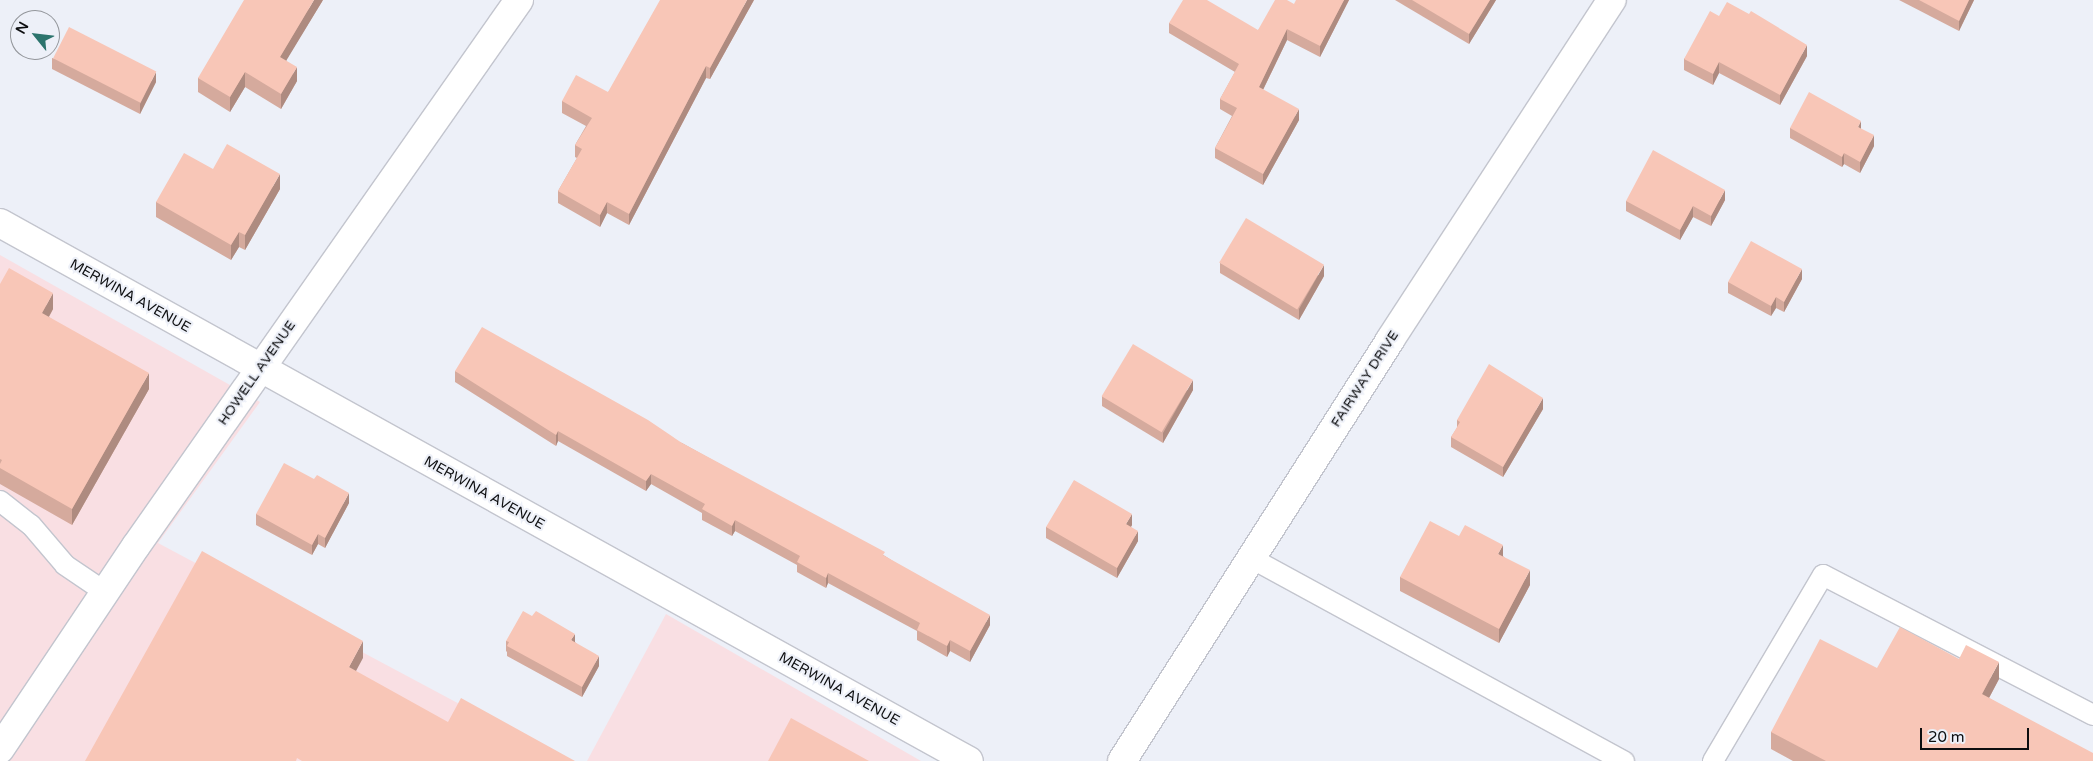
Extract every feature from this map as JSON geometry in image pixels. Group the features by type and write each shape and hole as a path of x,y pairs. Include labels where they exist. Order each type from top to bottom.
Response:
{"street":[{"name":"HOWELL AVENUE","path":"0,749 105,592 519,0"},
{"name":"FAIRWAY DRIVE","path":"1122,761 1612,0"},
{"name":"MERWINA AVENUE","path":"0,223 260,369 970,761"}],"lane":[{"path":"0,501 31,525 65,564 105,592"},
{"path":"1251,558 1624,761"},
{"path":"1713,761 1823,575 2093,715"}],"shaded area":[{"path":"0,255 260,402 158,543 566,761 0,761"},
{"path":"666,614 921,761 587,761"}],"building":[{"path":"244,0 314,0 280,57 297,67 281,94 245,72 230,97 198,78"},
{"path":"660,0 747,0 710,68 706,66 629,214 607,202 600,215 558,191 582,149 575,145 592,118 562,101 576,75 608,92"},
{"path":"1183,0 1207,0 1258,30 1275,0 1287,0 1294,4 1296,0 1344,0 1320,46 1287,29 1259,87 1299,109 1263,174 1215,148 1237,108 1220,99 1239,64 1169,23"},
{"path":"1412,0 1490,0 1469,34"},
{"path":"1919,0 1969,0 1959,21"},
{"path":"1727,2 1749,14 1751,11 1807,45 1780,95 1719,62 1713,74 1684,59 1710,11 1719,16"},
{"path":"69,27 156,71 140,103 57,60 60,60 60,45"},
{"path":"1809,92 1861,121 1858,127 1874,135 1860,162 1844,153 1842,157 1790,128"},
{"path":"227,144 280,174 245,235 239,232 231,245 156,202 184,153 213,169"},
{"path":"1653,150 1725,190 1711,216 1693,206 1680,230 1626,201"},
{"path":"1246,218 1324,265 1297,309 1219,263"},
{"path":"1751,241 1802,269 1784,302 1776,297 1771,306 1728,282"},
{"path":"9,268 53,293 42,313 149,373 72,509 0,468 2,460 0,459 0,284"},
{"path":"482,327 648,420 682,443 885,552 883,555 990,615 970,651 950,640 947,646 917,630 920,623 828,573 826,578 797,562 800,556 735,520 732,526 702,509 705,504 651,474 646,481 558,431 556,435 455,371"},
{"path":"1133,344 1193,380 1162,432 1102,396"},
{"path":"1489,364 1543,398 1503,467 1451,437 1460,422 1457,420"},
{"path":"284,463 314,479 317,475 349,493 325,538 318,534 312,545 256,514"},
{"path":"1074,480 1132,514 1126,524 1138,531 1117,568 1046,527"},
{"path":"1430,521 1459,536 1465,525 1503,545 1498,554 1530,570 1499,629 1400,577"},
{"path":"202,551 363,641 349,667 448,722 461,698 575,761 302,761 297,758 296,761 85,761"},
{"path":"523,611 532,616 536,611 575,634 571,640 599,656 582,687 507,646 509,642 506,641"},
{"path":"1900,627 1959,659 1966,645 1999,662 1982,694 2093,753 2093,761 1826,761 1771,732 1820,639 1877,668"},
{"path":"791,718 869,761 768,761"}]}
